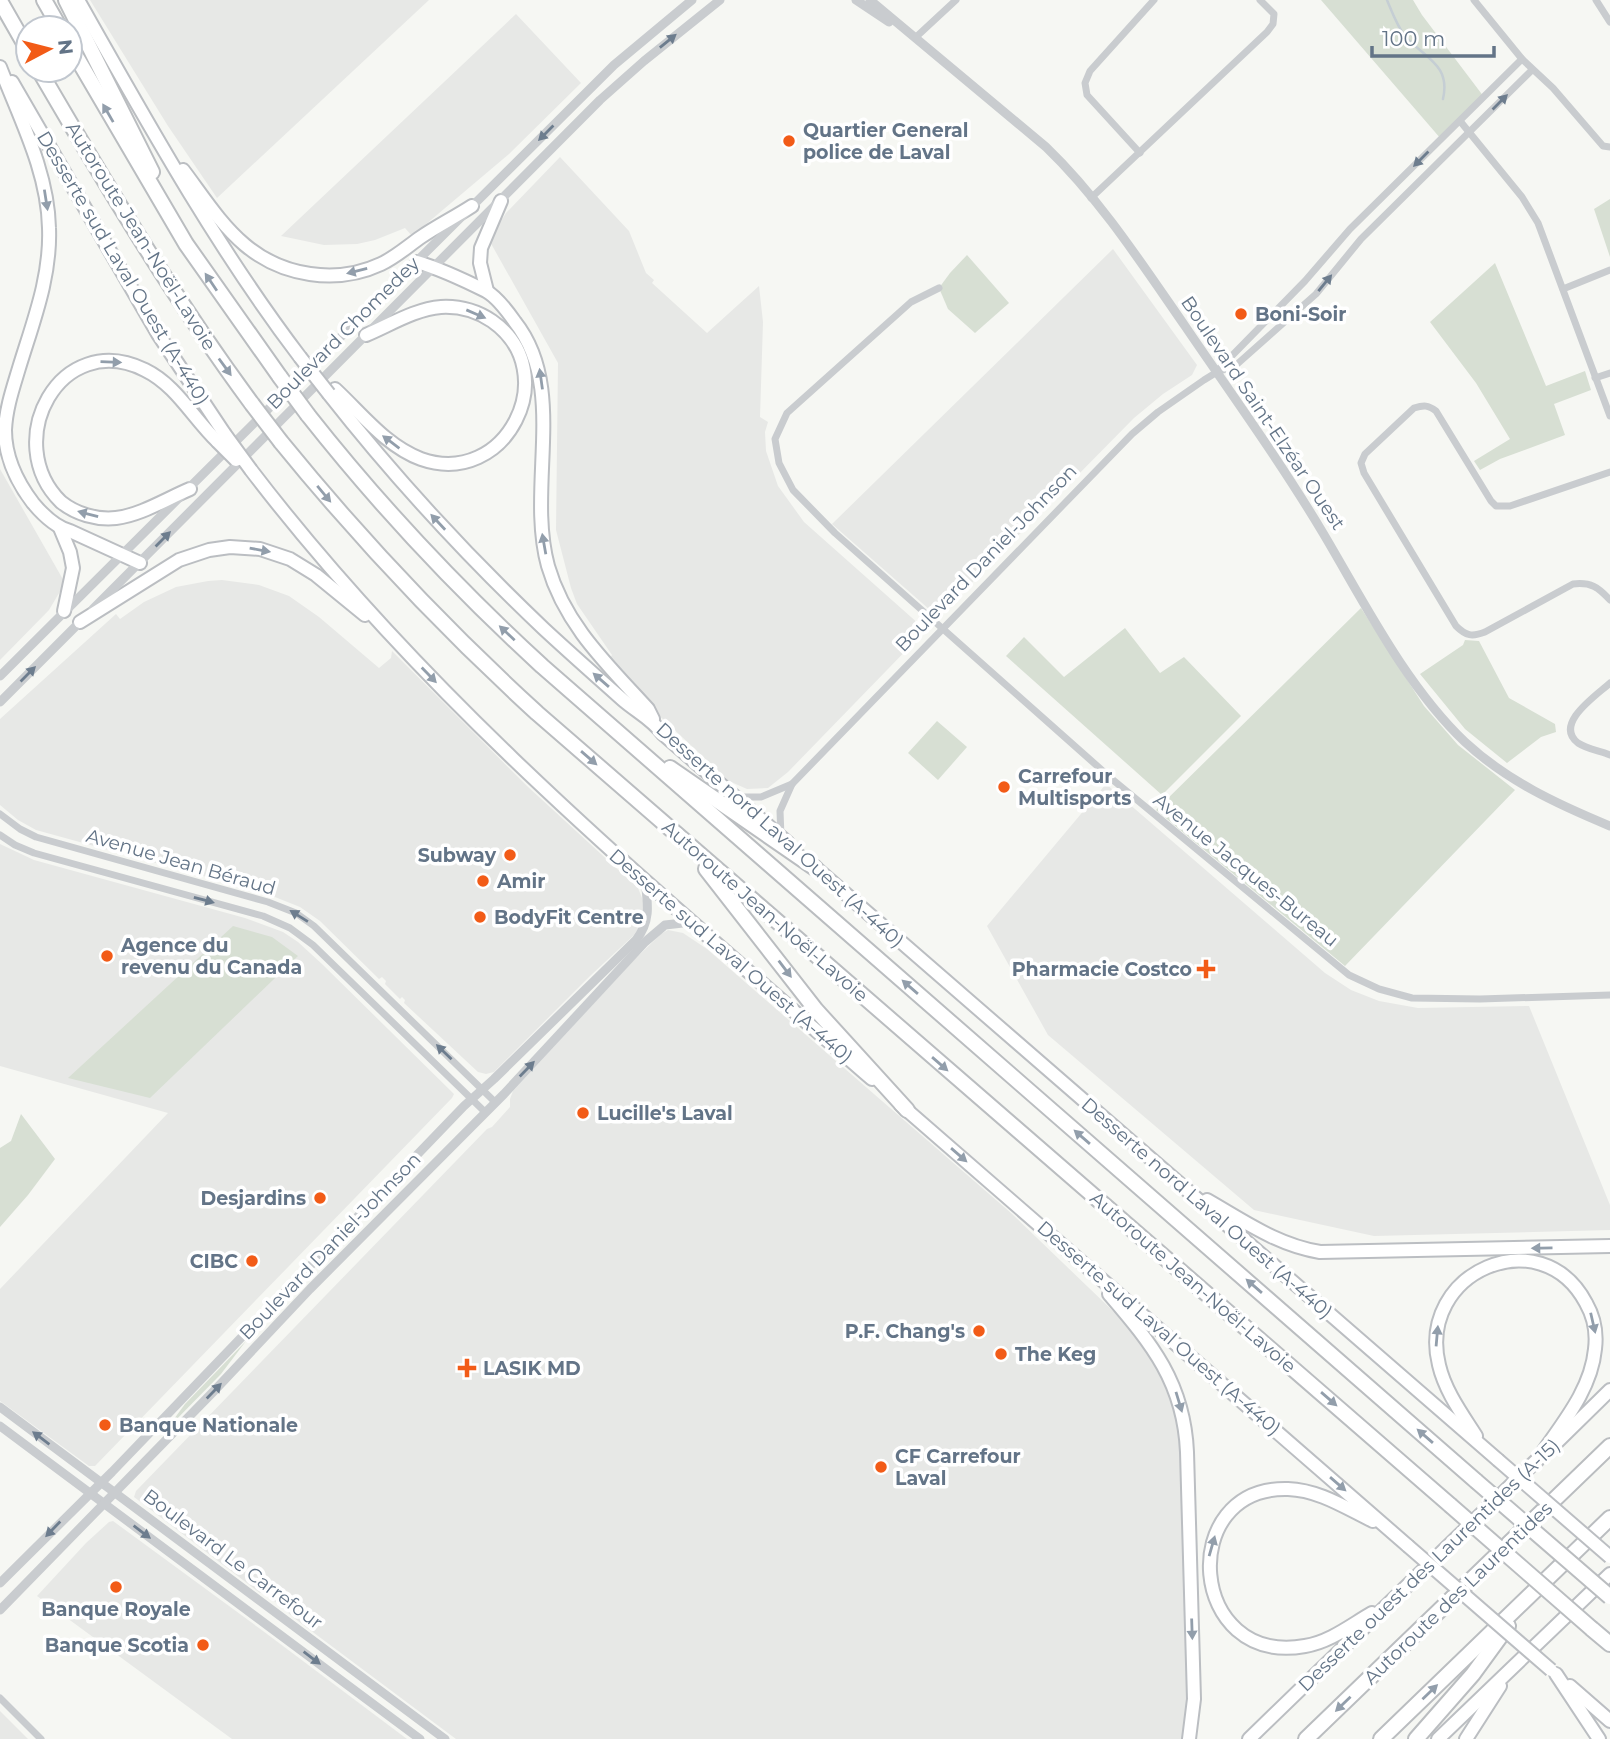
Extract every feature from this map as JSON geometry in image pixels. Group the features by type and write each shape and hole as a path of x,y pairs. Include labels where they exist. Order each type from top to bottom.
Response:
{"highway":[{"path":"66,0 193,255"},
{"path":"0,1 14,26"},
{"path":"0,10 14,30"},
{"name":"Autoroute Jean-Noël-Lavoie","path":"84,70 193,255 279,377 368,486 452,579 529,654 619,734 1610,1597"},
{"name":"Autoroute Jean-Noël-Lavoie","path":"47,84 140,241 203,337 252,404 370,547 448,629 527,704 1610,1644"},
{"path":"619,734 815,868"},
{"path":"685,842 816,1010 907,1110"},
{"name":"Autoroute des Laurentides","path":"1306,1739 1610,1447"},
{"path":"1381,1739 1610,1518"},
{"path":"1416,1739 1473,1674 1529,1596"}],"main road":[{"name":"Desserte nord Laval Ouest (A-440)","path":"78,0 155,136 229,256 300,357 332,392 396,476 487,573 591,671 632,707 654,722 663,734 815,868 1610,1557"},
{"name":"Desserte sud Laval Ouest (A-440)","path":"0,60 220,437 386,631 513,761 645,881 1610,1721"},
{"path":"0,67 40,169 50,233 45,283 10,398 6,436 12,466 22,487 60,528 70,552 73,568 64,611"},
{"path":"155,136 244,244 274,264 306,274 341,275 374,267 472,206"},
{"path":"487,291 481,248 501,201"},
{"path":"417,262 487,291 524,333 533,349 540,372 543,408 540,520 555,585 585,640 648,709 654,722"},
{"path":"332,392 386,439 405,452 430,462 453,464 480,457 502,441 515,424 525,395 523,364 509,337 488,318 464,309 439,307 411,315 366,335"},
{"path":"190,489 121,517 92,516 71,508 49,490 33,463 30,447 31,425 42,398 56,381 74,369 94,362 123,363 143,369 164,383 220,437"},
{"path":"60,528 139,563"},
{"path":"80,622 185,557 209,550 238,547 275,553 297,562 386,631"},
{"path":"1182,1186 1270,1237 1299,1248 1320,1252 1610,1246"},
{"path":"1481,1446 1447,1389 1440,1372 1436,1346 1438,1322 1452,1293 1476,1271 1503,1262 1534,1263 1556,1272 1577,1289 1591,1314 1596,1342 1592,1366 1583,1390 1536,1462"},
{"path":"1083,1263 1158,1355 1171,1378 1182,1412 1188,1452 1194,1692 1189,1739"},
{"name":"Desserte ouest des Laurentides (A-15)","path":"1248,1739 1610,1391"},
{"path":"1387,1528 1310,1492 1282,1489 1263,1492 1238,1506 1221,1524 1211,1547 1208,1573 1215,1601 1232,1625 1254,1640 1280,1647 1321,1642 1390,1602"},
{"path":"1438,1739 1610,1574"},
{"path":"1466,1739 1510,1671"},
{"path":"1554,1672 1599,1739"}],"street":[{"name":"Boulevard Chomedey","path":"0,676 626,54 692,0"},
{"name":"Boulevard Chomedey","path":"0,702 619,82 720,0"},
{"name":"Boulevard Saint-Elzéar Ouest","path":"856,0 915,38"},
{"name":"Boulevard Saint-Elzéar Ouest","path":"870,0 1045,147 1091,198 1134,253 1277,459 1407,672 1438,714 1472,748 1513,779 1568,809 1610,826"},
{"path":"915,38 956,0"},
{"path":"1140,153 1087,95 1085,82 1090,71 1154,0"},
{"path":"1091,198 1267,32 1273,24 1274,14 1260,0"},
{"path":"1474,0 1532,70 1553,88 1603,146 1610,147"},
{"path":"1596,0 1610,22"},
{"name":"Boulevard Daniel-Johnson","path":"781,837 780,811 792,783 1132,434 1158,412 1217,372 1305,281 1350,229 1522,59"},
{"name":"Boulevard Daniel-Johnson","path":"1217,372 1235,366 1316,294 1361,239 1532,70"},
{"path":"1460,121 1522,197 1538,223 1610,416"},
{"path":"1563,289 1610,270"},
{"name":"Avenue Jacques-Bureau","path":"939,288 911,302 787,413 775,439 779,463 793,490 835,533 1122,788 1349,975 1379,989 1412,998 1610,995"},
{"path":"1595,378 1610,373"},
{"path":"1610,472 1510,506 1496,506 1436,411 1430,406 1422,405 1415,408 1365,454 1361,463 1364,473 1434,591 1464,634 1471,636 1485,632 1573,584 1588,582 1610,600"},
{"path":"1610,683 1571,722 1574,738 1580,744 1610,755"},
{"name":"Boulevard Daniel-Johnson","path":"735,797 761,797 792,783"},
{"name":"Avenue Jean Béraud","path":"0,814 20,830 36,836 268,902 296,913 334,944 495,1101"},
{"name":"Avenue Jean Béraud","path":"0,835 34,853 240,910 290,928 316,948 485,1112"},
{"name":"Boulevard Daniel-Johnson","path":"0,1583 101,1483 471,1099 639,935 648,915 645,881"},
{"name":"Boulevard Daniel-Johnson","path":"0,1610 485,1112 658,930 668,924 692,922"},
{"name":"Boulevard Le Carrefour","path":"0,1407 445,1739"},
{"name":"Boulevard Le Carrefour","path":"0,1426 420,1739"},
{"path":"0,1698 41,1739"}],"shaded area":[{"path":"90,0 429,0 217,198 168,126"},
{"path":"1321,0 1413,0 1484,97 1441,139"},
{"path":"516,14 581,83 509,154 412,236 405,228 357,244 324,245 281,236"},
{"path":"560,157 629,231 646,273 654,280 652,283 707,333 759,286 763,322 760,417 768,422 765,432 766,451 778,486 804,522 920,625 920,636 788,772 768,788 747,789 729,781 650,707 608,661 612,655 577,604 571,588 556,530 558,363 489,240 506,213"},
{"path":"1610,199 1610,257 1594,209"},
{"path":"1113,249 1197,365 1192,375 1134,418 938,617 832,524"},
{"path":"967,255 1009,303 975,333 948,309 939,288"},
{"path":"1495,263 1546,386 1585,371 1591,390 1554,404 1565,435 1500,459 1480,470 1474,461 1510,439 1476,383 1430,322"},
{"path":"0,469 65,583 49,610 0,660"},
{"path":"222,580 259,585 289,596 319,617 379,668 391,658 392,651 527,786 638,888 644,903 644,912 639,928 633,936 494,1072 478,1072 404,1003 405,1000 402,997 400,999 385,984 386,981 382,977 379,979 320,921 300,907 265,893 36,830 0,805 0,719 116,614 120,619 144,602 176,587"},
{"name":"Carrefour Multisports","path":"1361,608 1424,706 1458,745 1515,790 1345,966 1156,810"},
{"path":"1125,628 1160,673 1184,657 1241,716 1162,795 1006,656 1024,637 1064,677"},
{"path":"1465,640 1479,641 1509,698 1555,724 1556,732 1541,737 1507,763 1465,729 1420,674 1463,645"},
{"path":"937,721 967,747 938,780 908,753"},
{"path":"1106,784 1325,973 1351,990 1379,1001 1418,1008 1529,1006 1610,1205 1610,1230 1374,1236 1254,1210 1048,1035 987,926"},
{"path":"0,844 34,860 245,918 283,932 322,964 454,1094 95,1466 89,1466 0,1401 0,1289 168,1113 0,1066"},
{"path":"233,926 272,937 298,956 150,1098 68,1078"},
{"path":"668,930 683,933 707,949 1011,1213 1140,1337 1164,1372 1182,1427 1190,1685 1185,1739 456,1739 134,1497 136,1491 487,1129 492,1127 510,1107 513,1091 632,962"},
{"path":"21,1114 55,1159 0,1227 0,1148 11,1141"},
{"path":"246,1341 221,1374 166,1430 185,1404"},
{"path":"113,1521 407,1739 232,1739 37,1596 86,1543"},
{"path":"0,1711 28,1739 0,1739"}],"waterway":[{"path":"1387,0 1405,36 1440,69 1443,77 1443,99"}],"place":[{"name":"Quartier General police de Laval","path":"789,141"},
{"name":"Boni-Soir","path":"1241,314"},
{"name":"Carrefour Multisports","path":"1004,787"},
{"name":"Subway","path":"510,855"},
{"name":"Amir","path":"483,881"},
{"name":"BodyFit Centre","path":"480,917"},
{"name":"Agence du revenu du Canada","path":"107,956"},
{"name":"Pharmacie Costco","path":"1206,969"},
{"name":"Lucille's Laval","path":"583,1113"},
{"name":"Desjardins","path":"320,1198"},
{"name":"CIBC","path":"252,1261"},
{"name":"P.F. Chang's","path":"979,1331"},
{"name":"The Keg","path":"1001,1354"},
{"name":"LASIK MD","path":"467,1368"},
{"name":"Banque Nationale","path":"105,1425"},
{"name":"CF Carrefour Laval","path":"881,1467"},
{"name":"Banque Royale","path":"116,1587"},
{"name":"Banque Scotia","path":"203,1645"}]}
